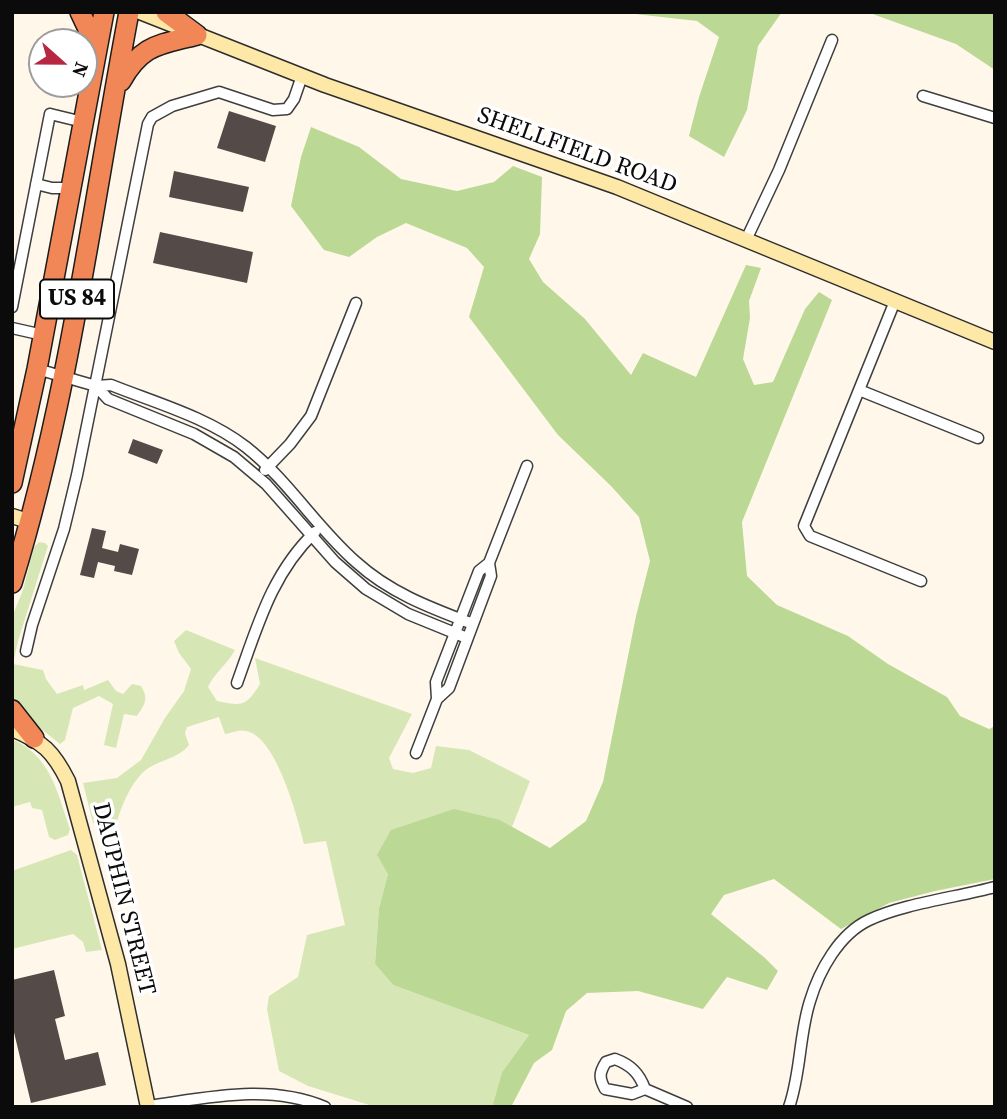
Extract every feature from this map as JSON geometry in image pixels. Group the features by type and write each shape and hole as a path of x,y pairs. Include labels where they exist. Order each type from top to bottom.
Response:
{"highway":[{"path":"80,12 88,28"},
{"name":"US 84","path":"98,43 104,12"},
{"name":"US 84","path":"12,583 22,519 63,375 130,12"},
{"path":"166,12 197,36"},
{"path":"114,93 131,63 144,51 197,36"},
{"name":"US 84","path":"12,483 37,369 66,212 62,188 83,122 88,98"},
{"path":"62,188 87,198 91,219"},
{"path":"12,710 34,738"}],"street":[{"name":"SHELLFIELD ROAD","path":"140,12 302,76 617,187 995,342"},
{"path":"747,240 832,40"},
{"path":"26,651 64,529 96,386 148,124 152,117 172,106 219,92 273,110 287,109 294,99 302,76"},
{"path":"923,96 995,118"},
{"path":"12,307 50,114 83,122"},
{"path":"36,184 62,188"},
{"path":"895,301 804,526 810,536 921,581"},
{"path":"258,477 312,416 356,303"},
{"path":"12,328 43,335"},
{"path":"37,369 96,386 111,385 197,419 243,445 268,466 345,552 384,584 415,601 473,624"},
{"path":"96,386 107,399 194,434 221,448 258,477 335,562 376,596 408,614 467,638"},
{"path":"859,390 978,438"},
{"path":"416,753 437,699 436,682 479,571 489,563 527,466"},
{"path":"237,683 275,584 289,561 322,526"},
{"path":"437,699 449,688 491,576 489,563"},
{"name":"DAUPHIN STREET","path":"12,729 34,738 55,757 73,796 118,964 148,1107"},
{"path":"789,1107 809,1002 818,978 831,956 848,936 868,920 995,887"},
{"path":"645,1089 687,1107"},
{"path":"148,1107 222,1096 273,1093 298,1097 325,1107"}],"green space":[{"path":"618,12 782,12 758,46 747,110 724,157 689,136 719,37 697,21"},
{"path":"867,12 995,12 995,70 956,44"},
{"path":"311,127 359,147 401,179 457,191 494,182 513,166 542,177 540,234 529,259 543,282 585,319 631,375 643,353 696,377 746,265 761,268 749,301 750,318 743,359 754,385 773,382 805,309 819,292 832,300 742,522 747,576 777,605 848,636 888,664 947,697 960,716 989,729 995,726 995,879 889,903 841,929 774,879 724,895 711,914 778,971 767,990 727,977 703,1009 638,991 587,993 566,1011 552,1050 534,1063 511,1107 492,1107 502,1072 529,1035 393,985 375,964 379,908 388,874 377,855 391,830 454,809 500,820 550,848 586,821 603,782 636,616 650,561 639,517 558,435 469,317 484,267 467,248 406,223 377,237 349,257 324,250 291,206 301,157"},
{"path":"39,542 48,546 13,664 43,670 57,694 83,685 84,690 108,680 116,691 123,694 132,684 141,686 145,694 144,705 137,716 124,714 116,748 104,745 113,704 99,696 73,708 65,740 60,744 12,706 12,617 23,590 34,547"},
{"path":"186,630 235,650 208,687 217,701 237,704 251,697 260,684 255,658 412,714 389,758 393,769 413,773 431,768 436,746 469,750 530,781 512,827 500,820 388,874 379,908 375,964 393,985 529,1035 502,1072 492,1107 376,1107 308,1086 279,1071 267,1009 269,996 298,977 307,935 345,925 326,841 304,844 284,780 267,747 257,736 244,731 225,734 219,717 187,727 185,733 189,745 141,775 126,798 114,831 93,823 83,783 117,778 141,760 184,691 191,669 174,641"},
{"path":"12,739 36,755 51,776 70,829 68,835 55,840 49,837 42,810 32,808 30,802 12,807"},
{"path":"71,850 77,855 102,950 86,952 83,942 73,934 12,949 12,871"}],"building":[{"path":"229,111 276,126 265,162 217,148"},
{"path":"174,171 249,187 243,212 169,197"},
{"path":"160,232 253,252 247,283 153,263"},
{"path":"133,439 163,450 157,464 128,453"},
{"path":"92,528 106,531 102,548 118,552 120,544 139,549 132,575 114,571 115,566 98,562 94,578 80,575"},
{"path":"54,970 65,1016 55,1019 65,1060 98,1052 106,1085 31,1103 12,1024 12,980"}]}
